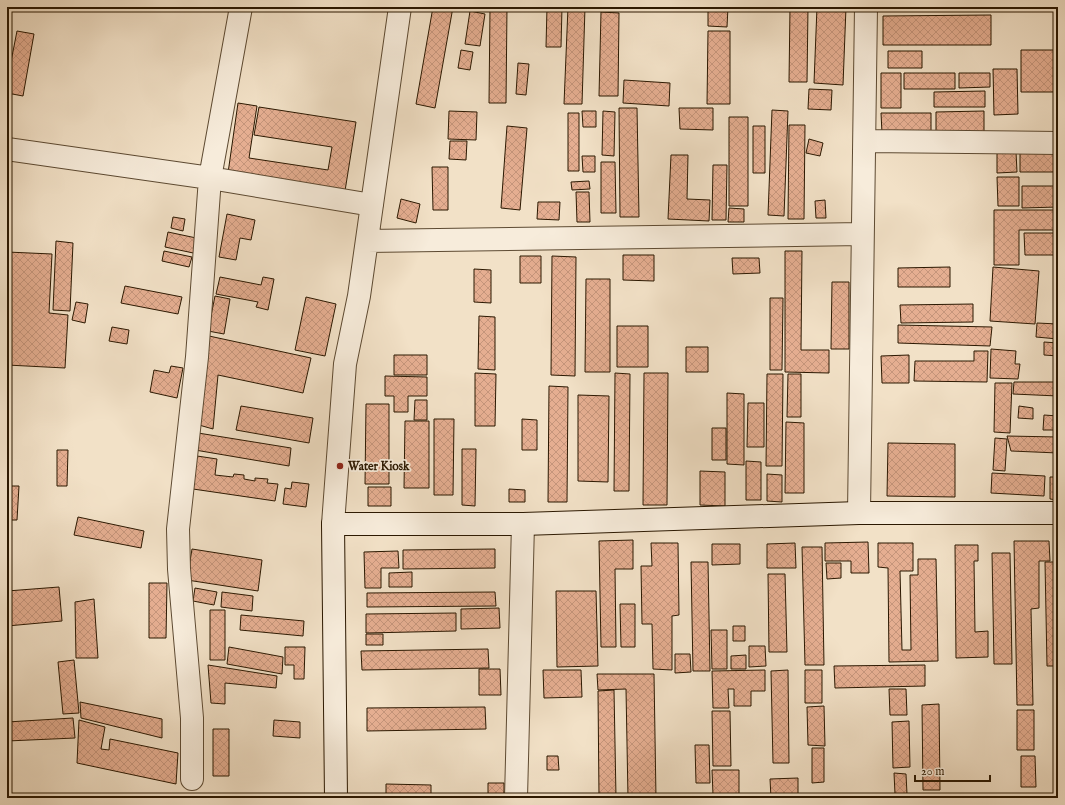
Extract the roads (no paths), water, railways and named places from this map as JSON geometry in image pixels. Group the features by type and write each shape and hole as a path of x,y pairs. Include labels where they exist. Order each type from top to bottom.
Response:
{"street":[{"path":"192,779 192,718 179,569 178,529 197,357 210,178 241,7"},
{"path":"336,798 334,524 345,364 359,296 400,7"},
{"path":"859,513 862,234 866,141 866,7"},
{"path":"866,141 1058,143"},
{"path":"7,149 210,178 372,205"},
{"path":"367,241 862,234"},
{"path":"334,524 523,524 859,513 1058,513"},
{"path":"516,798 523,524"}],"place":[{"name":"Water Kiosk","path":"340,466"}]}
